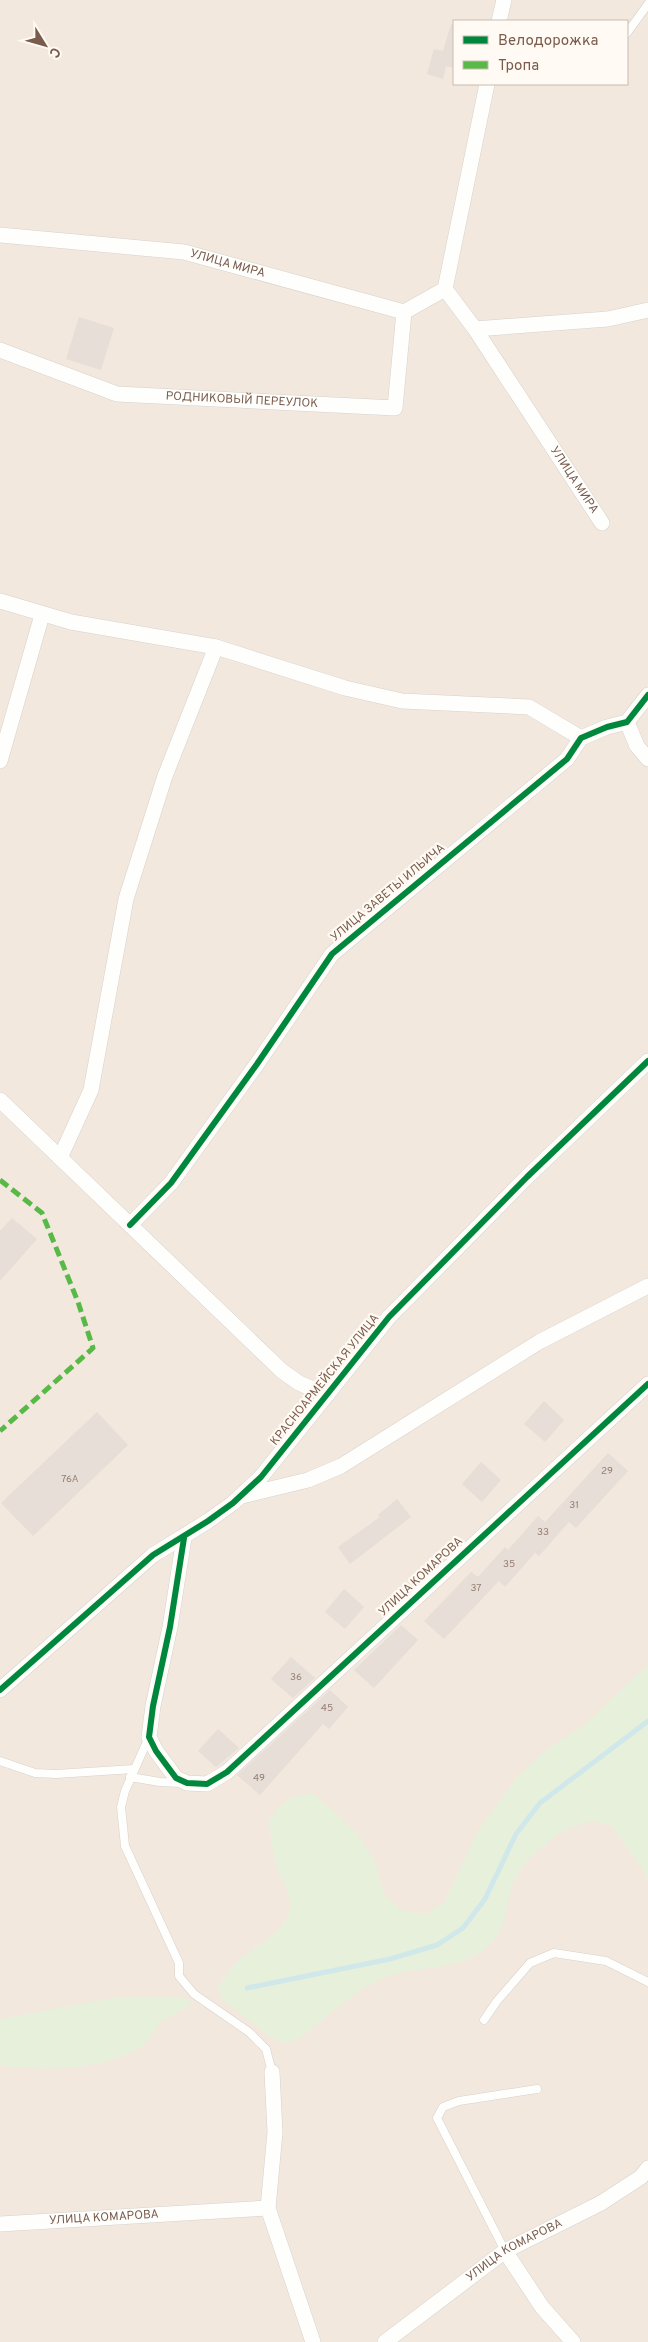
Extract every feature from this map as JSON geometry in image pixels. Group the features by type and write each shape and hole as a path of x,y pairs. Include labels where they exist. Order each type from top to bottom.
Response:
{"street":[{"path":"499,20 504,0"},
{"path":"404,312 445,289 486,85"},
{"name":"УЛИЦА МИРА","path":"0,236 184,252 404,312"},
{"name":"УЛИЦА МИРА","path":"445,289 475,329 602,523"},
{"path":"475,329 608,318 648,310"},
{"name":"РОДНИКОВЫЙ ПЕРЕУЛОК","path":"0,350 117,394 395,408 404,312"},
{"path":"0,601 42,615 72,622 216,648 345,688 402,701 529,707 581,738 607,727 627,722 648,695"},
{"path":"0,762 42,615"},
{"path":"60,1158 91,1090 126,899 165,776 216,648"},
{"path":"627,722 637,746 648,758"},
{"name":"УЛИЦА ЗАВЕТЫ ИЛЬИЧА","path":"130,1225 176,1175 257,1064 332,954 567,759 581,738"},
{"name":"КРАСНОАРМЕЙСКАЯ УЛИЦА","path":"0,1690 121,1581 153,1555 184,1538 240,1496 261,1477 389,1317 527,1177 648,1061"},
{"path":"0,1100 282,1371 299,1383 327,1395"},
{"path":"240,1496 308,1480 340,1466 540,1342 648,1286"},
{"name":"УЛИЦА КОМАРОВА","path":"187,1783 207,1784 227,1772 648,1384"},
{"path":"184,1538 170,1627 153,1706 149,1737 156,1751 176,1778 187,1783"},
{"path":"272,2072 275,2132 268,2208 313,2342"},
{"name":"УЛИЦА КОМАРОВА","path":"385,2342 505,2251 601,2203 641,2177 648,2168"},
{"name":"УЛИЦА КОМАРОВА","path":"0,2224 268,2208"},
{"path":"505,2251 542,2307 573,2342"}],"lane":[{"path":"628,32 648,4"},
{"path":"149,1737 130,1777 121,1807 125,1846 179,1964 180,1976 194,1994 249,2032 266,2049 272,2072"},
{"path":"0,1761 35,1773 56,1774 134,1769"},
{"path":"130,1777 160,1782 187,1783"},
{"path":"484,2020 497,2001 530,1963 554,1953 606,1961 648,1982"},
{"path":"505,2251 437,2118 443,2107 459,2101 537,2089"}],"shaded area":[{"path":"0,0 648,0 648,2342 0,2342"}],"green space":[{"path":"648,1665 648,1878 612,1826 596,1822 583,1823 560,1833 549,1841 522,1868 516,1877 510,1893 502,1927 498,1934 481,1952 467,1959 454,1964 395,1974 381,1979 358,1992 295,2041 283,2043 269,2036 222,1999 218,1987 232,1968 243,1957 276,1932 287,1917 290,1909 286,1887 275,1860 269,1821 278,1808 287,1800 298,1795 314,1794 356,1832 374,1860 384,1894 401,1910 427,1914 444,1902 479,1829 517,1777 550,1747 583,1726"},
{"path":"184,1997 192,2004 160,2023 142,2047 124,2056 70,2068 51,2069 0,2065 0,2019 113,1998"}],"building":[{"path":"451,24 453,25 453,68 446,66 443,79 427,74 434,49 443,51"},
{"path":"79,317 114,328 101,370 66,359"},
{"path":"12,1218 37,1239 0,1281 0,1231"},
{"path":"544,1401 564,1420 545,1442 524,1424"},
{"path":"97,1412 128,1445 33,1536 1,1503"},
{"path":"608,1453 628,1471 576,1528 569,1522 539,1556 535,1553 505,1587 499,1581 444,1639 424,1621 471,1572 478,1577 505,1547 508,1550 538,1516 545,1522"},
{"path":"481,1462 501,1480 482,1502 462,1484"},
{"path":"397,1499 411,1517 350,1564 338,1547 380,1517 378,1515"},
{"path":"344,1589 364,1607 345,1629 325,1612"},
{"path":"401,1625 418,1640 374,1688 354,1670"},
{"path":"291,1657 315,1678 293,1698 271,1679"},
{"path":"330,1690 348,1707 329,1729 323,1724 260,1795 237,1775"},
{"path":"218,1729 239,1748 216,1767 198,1751"}],"waterway":[{"path":"247,1988 390,1959 437,1945 463,1928 485,1899 516,1834 540,1803 648,1721"}],"marked path":[{"path":"0,1180 42,1213 78,1302 93,1348 0,1431"}],"cycle path":[{"path":"130,1225 171,1183 257,1064 332,954 567,759 581,738 607,727 627,722 648,695"},
{"path":"0,1690 153,1555 233,1503 261,1477 389,1317 527,1177 648,1061"},
{"path":"184,1538 170,1627 153,1706 149,1737 156,1751 176,1778 187,1783 207,1784 227,1772 648,1384"}]}
